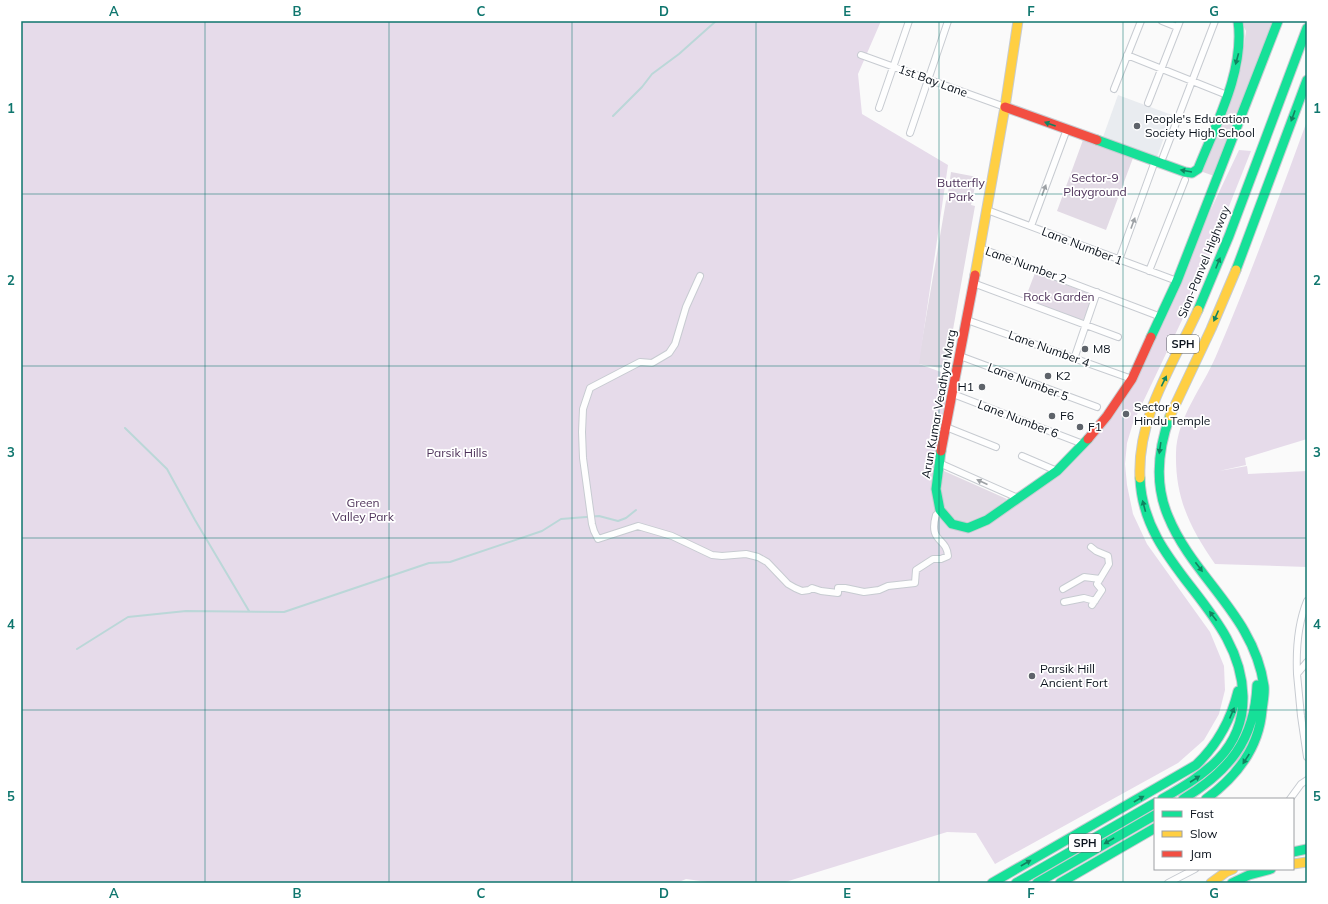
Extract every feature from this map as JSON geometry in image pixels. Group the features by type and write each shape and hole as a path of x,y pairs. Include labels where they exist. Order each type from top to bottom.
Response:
{"main road":[{"name":"Arun Kumar Veadhya Marg","path":"1018,21 1005,107 967,320 939,463 936,489 940,510 952,524 968,528 987,520 1057,470 1083,444 1109,413 1132,379 1178,282 1278,21"},
{"path":"1005,107 1159,159 1185,172 1192,173 1198,169 1228,95 1240,47 1241,29 1238,21"},
{"name":"Sion-Panvel Highway","path":"1234,648 1220,626 1166,555 1152,528 1143,499 1139,469 1140,454 1145,424 1150,410 1185,340 1218,265 1307,28"},
{"name":"SPH","path":"1185,798 1210,782 1227,766 1240,746 1245,736 1255,702 1257,677 1255,660 1250,642 1239,620 1182,544 1175,533 1167,514 1161,495 1158,469 1160,443 1168,417 1202,348 1236,271 1307,80"},
{"path":"1207,798 1227,783 1243,763 1256,740 1260,728 1263,702 1262,678 1256,654 1250,642"},
{"path":"992,883 1189,770 1204,759 1221,736 1234,708 1238,690 1234,648"},
{"name":"SPH","path":"1164,798 1203,774 1219,759 1236,732 1242,711 1243,701 1242,679 1234,648"},
{"name":"SPH","path":"1016,883 1154,804"},
{"name":"SPH","path":"1037,883 1154,816"},
{"path":"1060,883 1154,829"},
{"path":"1294,852 1307,849"},
{"path":"1294,864 1307,862"},
{"path":"1211,883 1231,870"},
{"path":"1232,883 1249,875 1266,870"}],"street":[{"path":"879,108 908,21"},
{"path":"910,133 948,21"},
{"path":"1114,89 1141,21"},
{"path":"1148,103 1178,24 1162,21"},
{"path":"1119,260 1215,21"},
{"name":"1st Bay Lane","path":"861,55 1005,107"},
{"path":"1127,55 1228,95"},
{"path":"1031,226 1067,129"},
{"path":"1149,271 1185,180"},
{"name":"Lane Number 1","path":"986,210 1178,282"},
{"name":"Lane Number 2","path":"980,248 1161,317"},
{"path":"700,276 686,307 675,344 669,353 652,363 640,362 590,388 583,409 583,458 590,512 594,531 598,538 638,526 672,536 712,555 722,556 746,554 758,557 767,562 788,584 802,591 812,588 821,591 838,593 838,588 845,588 864,592 879,590 888,586 915,583 916,570 932,559 941,559 948,556 947,550 933,530 936,515 942,511"},
{"path":"973,283 1118,337"},
{"path":"1074,358 1097,292"},
{"name":"Lane Number 4","path":"967,320 1132,379"},
{"name":"Lane Number 5","path":"960,356 1097,407"},
{"name":"Lane Number 6","path":"953,394 1083,444"},
{"path":"946,427 996,447"},
{"path":"1022,456 1057,470"},
{"path":"939,463 1018,498"},
{"path":"1064,602 1084,598 1093,603 1102,590 1097,584 1109,564 1108,556 1091,547"},
{"path":"1063,589 1084,577 1100,579"},
{"path":"1307,601 1302,613 1296,660 1301,716 1307,757"},
{"path":"1297,674 1307,662"},
{"path":"1301,716 1307,712"},
{"path":"1291,798 1301,784 1307,780"},
{"path":"1168,883 1193,870"}],"shaded area":[{"name":"People's Education Society High School","path":"1118,95 1172,115 1157,157 1103,137"}],"green space":[{"name":"Parsik Hills","path":"21,21 881,21 858,74 862,114 948,165 919,364 952,376 933,489 949,525 970,521 1022,500 1086,446 1113,416 1239,150 1251,151 1193,297 1133,423 1127,443 1125,464 1127,485 1133,514 1147,544 1210,632 1224,666 1225,690 1219,714 1204,740 1178,763 995,864 976,833 947,832 782,883 715,883 686,879 677,883 21,883"},
{"path":"1241,21 1274,21 1214,176 1200,171 1241,68 1246,31"},
{"path":"1307,121 1307,439 1245,458 1246,465 1219,471 1247,466 1248,474 1307,471 1307,567 1215,564 1191,525 1181,498 1176,469 1177,440 1186,415 1211,368 1240,298"},
{"name":"Sector-9 Playground","path":"1083,140 1133,158 1106,230 1057,211"},
{"name":"Butterfly Park","path":"951,172 977,177 971,205 975,206 946,369 918,364"},
{"name":"Rock Garden","path":"1035,273 1093,295 1083,321 1025,299"},
{"path":"944,471 1007,499 987,514 967,524 957,520 950,516 941,497"}],"waterway":[{"path":"613,116 642,87 652,74 679,54 716,21"},
{"path":"125,428 167,469 195,520 249,611"},
{"path":"77,649 128,617 186,611 284,612 429,563 450,562 542,531 561,519 599,516 618,521 626,518 636,510"}],"traffic: fast":[{"path":"1097,140 1185,172 1192,173 1198,169 1220,115 1233,77 1239,40 1238,21"},
{"path":"1151,337 1177,281 1278,21"},
{"path":"1198,310 1229,236 1307,28"},
{"path":"1236,270 1307,80"},
{"path":"1170,416 1160,453 1159,466 1161,491 1168,516 1192,559 1236,617 1248,638 1258,661 1264,686 1264,698 1260,724 1251,749 1236,771 1207,798"},
{"path":"941,451 936,489 940,510 952,524 968,528 987,520 1057,471 1088,439"},
{"path":"1140,478 1145,510 1157,538 1173,564 1210,613 1226,638 1238,665 1243,696 1242,715 1237,732 1219,759 1193,780 1164,798"},
{"path":"1185,798 1199,789 1226,766 1245,738 1255,705 1257,685"},
{"path":"992,883 1196,765 1211,749 1223,731 1232,712 1238,691"},
{"path":"1016,883 1154,804"},
{"path":"1037,883 1154,816"},
{"path":"1060,883 1154,829"},
{"path":"1294,852 1307,849"},
{"path":"1232,883 1249,875 1267,870"}],"traffic: slow":[{"path":"975,275 1005,107 1018,21"},
{"path":"1170,416 1211,329 1236,270"},
{"path":"1140,478 1144,433 1150,412 1158,391 1198,310"},
{"path":"1294,864 1307,862"},
{"path":"1211,883 1231,870"}],"traffic: jam":[{"path":"1005,107 1097,140"},
{"path":"941,451 975,275"},
{"path":"1088,439 1107,416 1132,379 1151,337"}],"place":[{"name":"People's Education Society High School","path":"1137,126"},
{"name":"M8","path":"1085,349"},
{"name":"K2","path":"1048,376"},
{"name":"H1","path":"982,387"},
{"name":"Sector 9 Hindu Temple","path":"1126,414"},
{"name":"F6","path":"1052,416"},
{"name":"F1","path":"1080,427"},
{"name":"Parsik Hill Ancient Fort","path":"1032,676"}],"park label":[{"name":"Green Valley Park","path":"363,510"}]}
